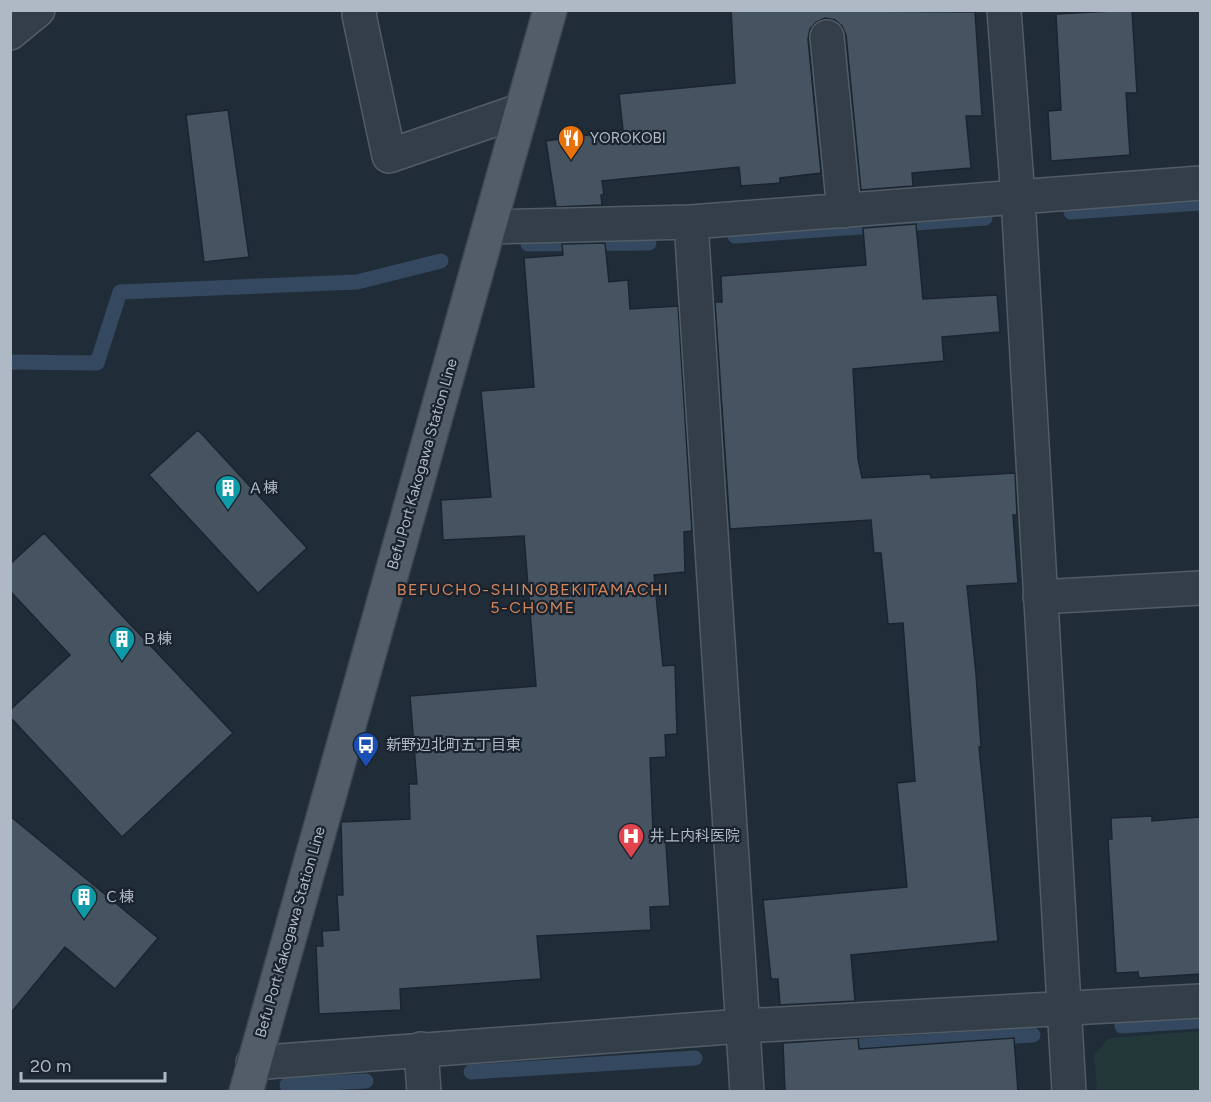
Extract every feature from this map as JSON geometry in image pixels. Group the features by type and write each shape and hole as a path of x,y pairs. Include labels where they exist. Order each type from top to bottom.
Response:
{"main road":[{"name":"Befu Port Kakogawa Station Line","path":"250,1077 550,10"}],"street":[{"path":"10,33 38,10"},
{"path":"360,10 359,15 389,156 522,110"},
{"path":"1004,10 1018,198 1069,1092"},
{"path":"828,37 844,211"},
{"path":"490,227 691,222 1200,183"},
{"path":"691,222 747,1092"},
{"path":"1040,597 1200,588"},
{"path":"250,1077 422,1049 742,1026 1200,1001"},
{"path":"422,1049 424,1092"}],"green space":[{"path":"1200,1031 1200,1091 1097,1091 1094,1055 1109,1038"}],"building":[{"path":"731,10 975,12 982,116 966,116 971,168 912,173 913,186 861,190 846,35 842,26 835,20 825,18 816,22 810,29 808,39 821,173 780,178 780,183 741,186 739,167 602,181 604,194 601,195 602,205 556,207 546,141 623,130 619,94 735,83"},
{"path":"1132,10 1137,93 1126,93 1130,155 1051,161 1048,111 1061,110 1056,14"},
{"path":"228,110 249,257 204,262 186,115"},
{"path":"916,224 923,299 997,295 1000,332 942,337 944,361 853,369 858,459 862,478 930,474 931,478 1015,473 1017,515 1013,515 1018,583 967,586 976,674 981,747 979,747 998,941 851,955 855,1001 780,1005 778,979 771,979 763,900 907,887 897,783 915,781 903,623 888,624 881,553 874,553 871,520 730,529 715,302 722,302 721,276 866,265 863,228"},
{"path":"605,243 609,282 628,280 630,309 678,306 692,531 684,532 685,572 654,575 663,666 675,665 677,734 665,735 666,757 650,758 653,830 665,829 670,906 650,907 651,930 537,936 541,979 400,989 401,1010 319,1014 316,946 323,946 322,931 339,930 337,895 343,895 341,822 410,819 409,784 417,784 410,696 536,686 524,536 443,540 441,500 491,497 481,391 534,387 524,258 563,255 562,244"},
{"name":"Ａ棟","path":"198,430 307,548 258,593 149,475"},
{"path":"44,533 233,733 122,837 10,717 10,710 70,655 10,591 10,564"},
{"name":"Ｃ棟","path":"10,816 158,938 115,989 65,947 10,1014"},
{"path":"1152,816 1152,821 1200,817 1200,974 1139,978 1138,972 1116,973 1108,839 1112,839 1111,818"},
{"path":"858,1038 859,1049 1014,1038 1018,1092 785,1092 783,1043"}],"waterway":[{"path":"1071,212 1200,203"},
{"path":"735,236 985,218"},
{"path":"528,244 649,243"},
{"path":"10,362 97,363 120,292 357,282 441,261"},
{"path":"1122,1026 1200,1021"},
{"path":"840,1047 1033,1035"},
{"path":"471,1072 695,1058"},
{"path":"287,1085 366,1081"}],"place":[{"name":"YOROKOBI","path":"571,161"},
{"name":"Ａ棟","path":"228,511"},
{"name":"Ｂ棟","path":"122,662"},
{"name":"新野辺北町五丁目東","path":"366,768"},
{"name":"井上内科医院","path":"631,859"},
{"name":"Ｃ棟","path":"84,920"}],"district":[{"name":"BEFUCHO-SHINOBEKITAMACHI 5-CHOME","path":"533,598"}]}
